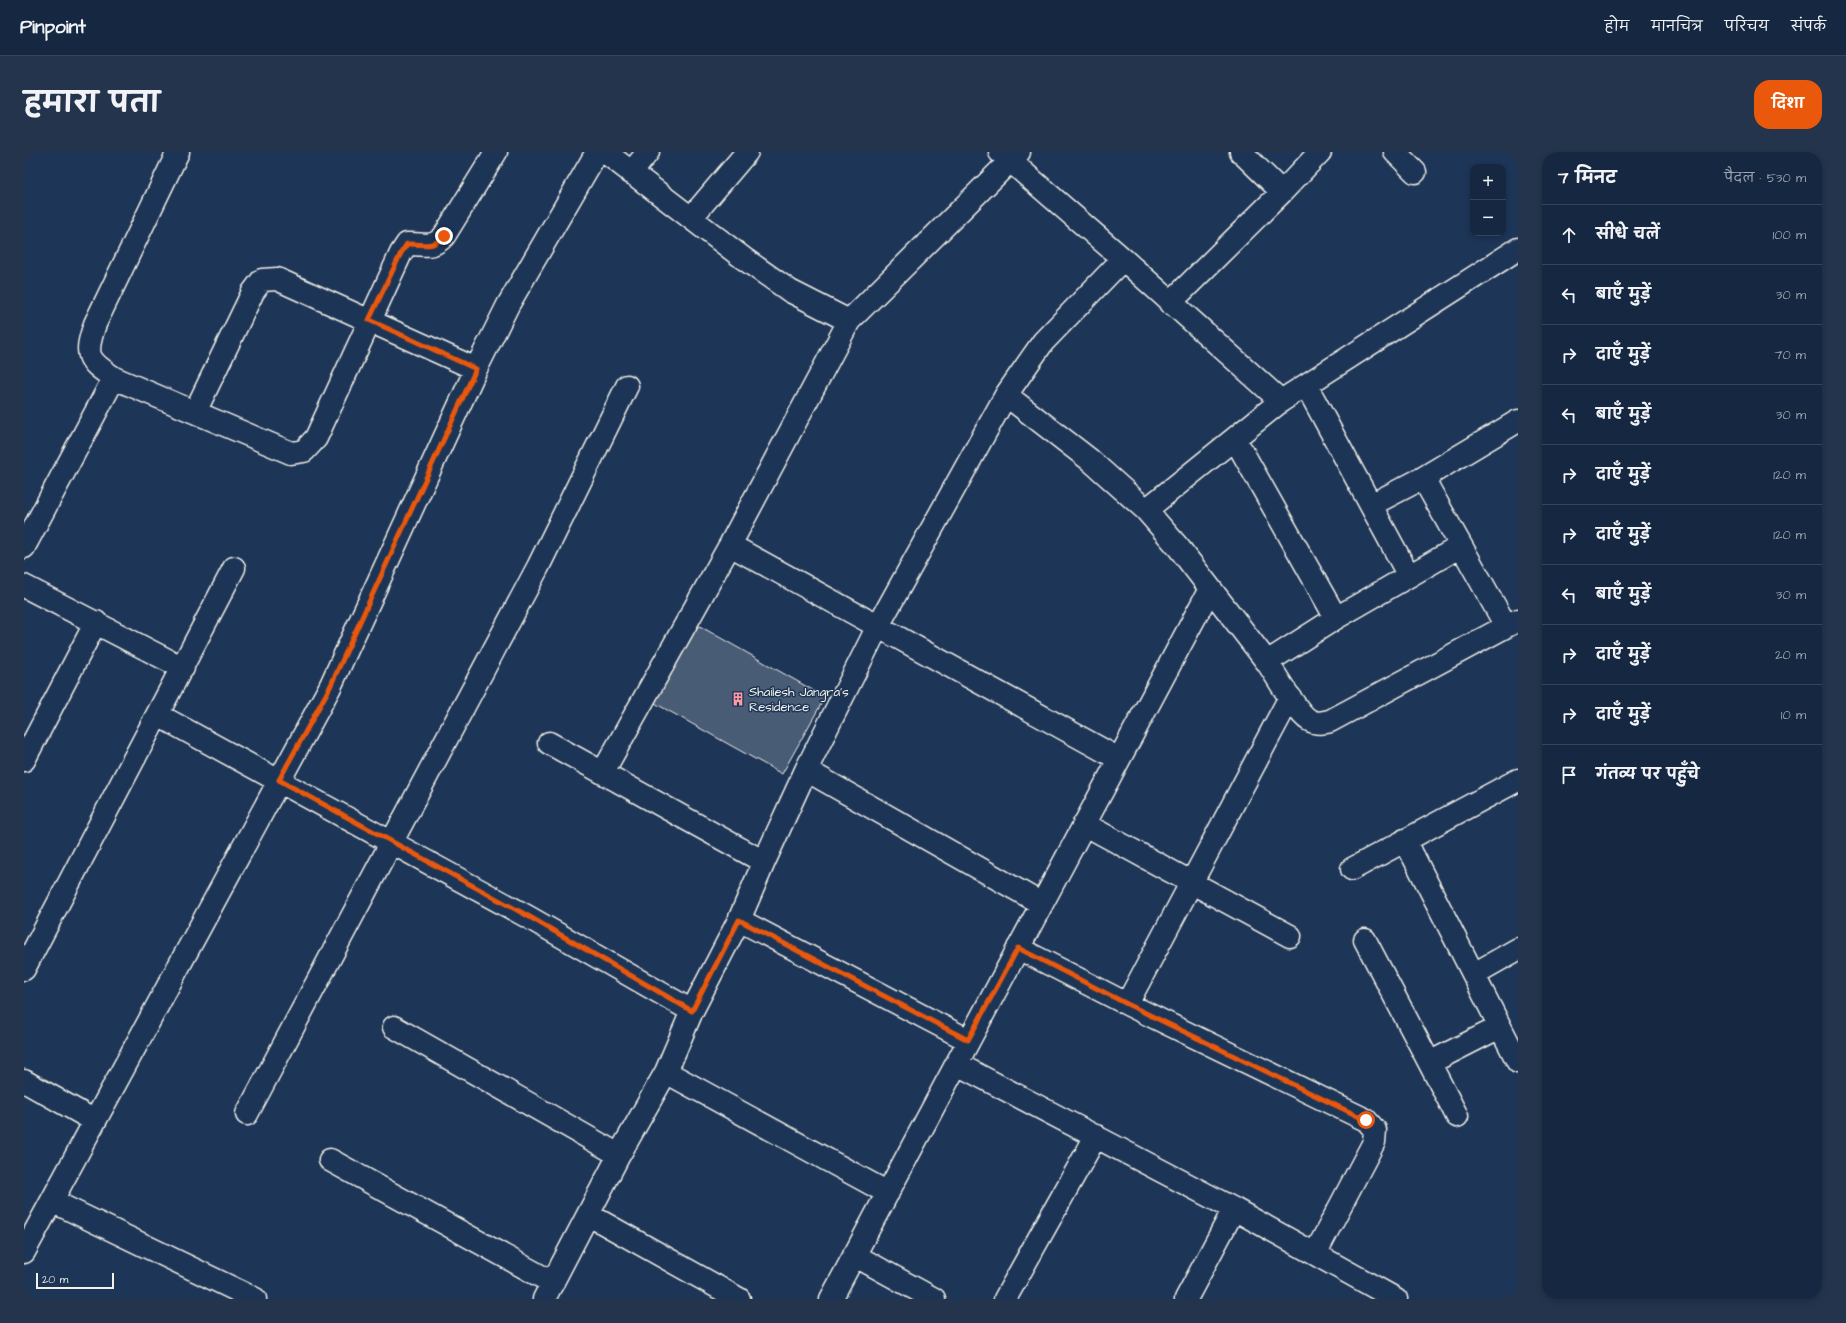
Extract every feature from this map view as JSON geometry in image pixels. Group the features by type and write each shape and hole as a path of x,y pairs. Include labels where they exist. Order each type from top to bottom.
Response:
{"street":[{"path":"178,152 95,324 89,342 89,354 96,366 114,378 291,452 304,451 316,438 369,320 401,253 407,244 429,246 438,243 444,236 496,152"},
{"path":"24,1252 330,687 476,369 508,305 597,152"},
{"path":"605,152 743,258 790,291 849,321"},
{"path":"631,173 648,152"},
{"path":"691,218 747,152"},
{"path":"1241,152 1282,192"},
{"path":"1170,303 1282,192 1320,152"},
{"path":"1395,152 1415,172"},
{"path":"602,772 730,545 849,321 1010,155 1170,303 1281,401"},
{"path":"1146,510 1281,401 1518,249"},
{"path":"330,1160 549,1291 619,1155 666,1072 692,1011 739,920 806,770 878,626 1006,395 1043,342 1123,259"},
{"path":"195,412 253,292 262,280 277,279 476,369"},
{"path":"24,547 114,378"},
{"path":"1306,385 1409,576"},
{"path":"247,1114 538,567 627,386"},
{"path":"1006,395 1090,460 1146,510 1179,548 1267,662 1290,697 1308,720 1319,724 1512,623 1461,546 1423,478"},
{"path":"1371,505 1423,478 1518,421"},
{"path":"1235,439 1336,618"},
{"path":"730,545 1119,759"},
{"path":"1267,662 1336,618 1461,546"},
{"path":"24,970 234,568"},
{"path":"24,586 183,668"},
{"path":"831,1299 1210,589"},
{"path":"24,760 96,622"},
{"path":"1127,1004 1290,697"},
{"path":"158,715 528,916 692,1011"},
{"path":"549,743 764,862"},
{"path":"806,770 1042,904"},
{"path":"1352,869 1518,780"},
{"path":"1084,824 1290,936"},
{"path":"1405,840 1518,1062"},
{"path":"739,920 968,1040"},
{"path":"1365,940 1457,1116"},
{"path":"1018,948 1127,1004 1366,1120 1375,1130 1374,1142 1315,1254"},
{"path":"1474,974 1518,949"},
{"path":"394,1027 619,1155"},
{"path":"1430,1064 1433,1061 1500,1027"},
{"path":"957,1064 1234,1209 1396,1299"},
{"path":"666,1072 888,1193"},
{"path":"24,1082 95,1121"},
{"path":"1005,1299 1096,1136"},
{"path":"52,1200 255,1299"},
{"path":"1186,1299 1234,1209"},
{"path":"589,1215 738,1299"},
{"path":"854,1255 934,1299"}],"building":[{"name":"Shailesh Jangra's Residence","path":"696,624 825,697 782,774 651,701"}],"place":[{"name":"Shailesh Jangra's Residence","path":"738,699"}],"route":[{"path":"444,236 438,243 429,246 407,244 401,253 369,320 476,369 330,687 279,780 528,916 692,1011 739,920 968,1040 1018,948 1127,1004 1366,1120"}]}
